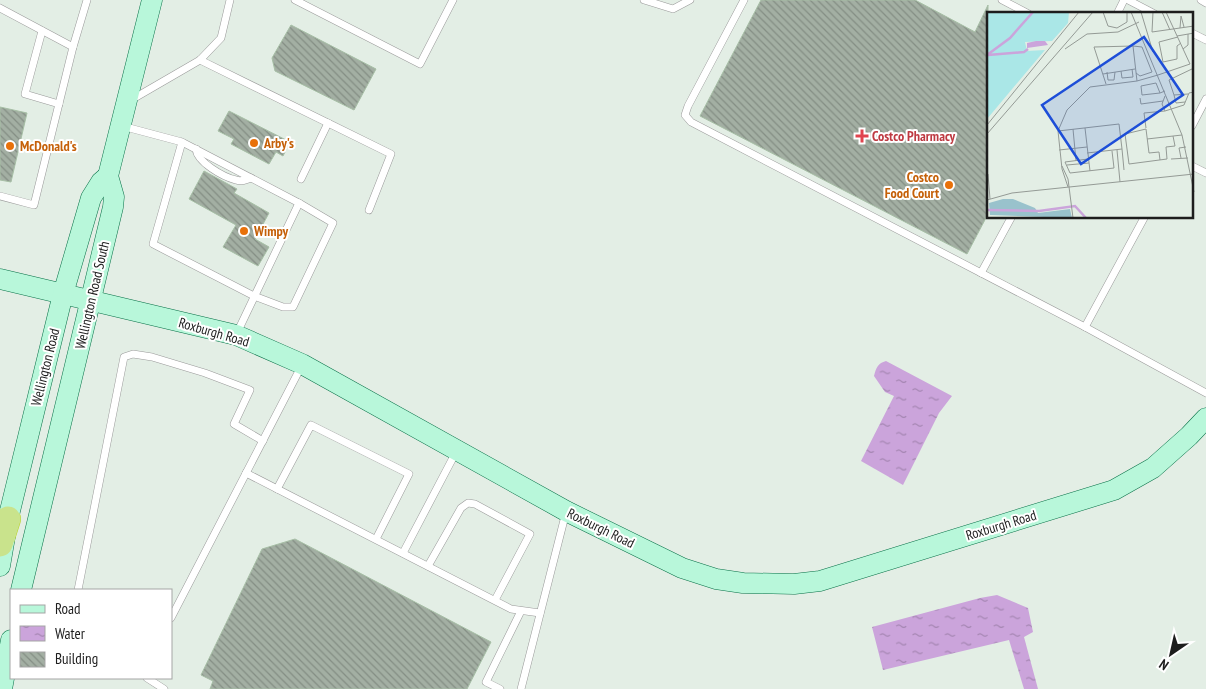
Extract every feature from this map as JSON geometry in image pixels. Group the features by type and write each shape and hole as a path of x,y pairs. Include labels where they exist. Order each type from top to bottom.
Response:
{"highway":[{"path":"0,544 8,519"}],"street":[{"name":"Wellington Road South","path":"21,589 113,207 114,197 108,176 152,0"},
{"name":"Wellington Road","path":"0,566 8,519 63,294 90,198 101,182 108,176"},
{"name":"Roxburgh Road","path":"0,279 236,335 302,364 566,511 682,568 716,579 743,583 794,584 820,581 1114,490 1153,468 1206,418"},
{"path":"2,689 10,645"}],"lane":[{"path":"0,196 34,205 72,47 87,0"},
{"path":"126,102 200,60 221,38 230,0"},
{"path":"295,0 420,64 453,0"},
{"path":"644,0 673,9 690,0"},
{"path":"744,0 688,106 685,115 691,122 1085,327 1206,393"},
{"path":"1002,0 1025,12"},
{"path":"1118,12 1124,0"},
{"path":"1128,0 1151,12"},
{"path":"1201,0 1206,3"},
{"path":"0,8 72,47"},
{"path":"42,31 25,94 58,104"},
{"path":"1194,34 1206,40"},
{"path":"200,60 391,154 369,210"},
{"path":"1194,122 1206,99"},
{"path":"301,179 328,123"},
{"path":"120,126 182,142 299,202 332,223 293,307 283,307 254,296 153,244 182,142"},
{"path":"1194,167 1206,174"},
{"path":"236,335 299,202"},
{"path":"981,273 1009,219"},
{"path":"1085,327 1143,219"},
{"path":"78,589 124,357 133,354 152,357 205,373 250,390 234,424 263,441"},
{"path":"172,616 302,364"},
{"path":"277,489 311,425 409,474 376,540"},
{"path":"403,554 457,450"},
{"path":"246,473 511,609 540,613"},
{"path":"428,566 461,508 468,503 475,504 530,534 495,600"},
{"path":"521,689 566,511"},
{"path":"500,689 486,682 521,611"},
{"path":"149,679 164,689"}],"water":[{"path":"886,361 952,396 939,413 903,485 861,461 894,396 885,392 874,376 878,366"},
{"path":"997,595 1028,608 1033,632 1024,637 1038,689 1024,689 1009,640 883,670 872,627"}],"building":[{"path":"761,0 915,0 975,32 988,5 987,216 967,254 700,116"},
{"path":"291,25 376,69 354,110 275,71 272,58"},
{"name":"McDonald's","path":"0,107 27,113 11,182 0,180"},
{"path":"229,111 290,142 283,156 276,152 269,164 231,144 234,139 218,131"},
{"path":"204,171 237,189 234,193 269,213 255,239 269,247 258,266 223,247 236,225 189,199"},
{"path":"295,539 491,642 467,689 210,689 213,681 201,675 262,549"}],"place":[{"name":"Costco Pharmacy","path":"862,136"},
{"name":"Arby's","path":"254,143"},
{"name":"McDonald's","path":"10,146"},
{"name":"Costco Food Court","path":"949,185"},
{"name":"Wimpy","path":"244,231"}]}
